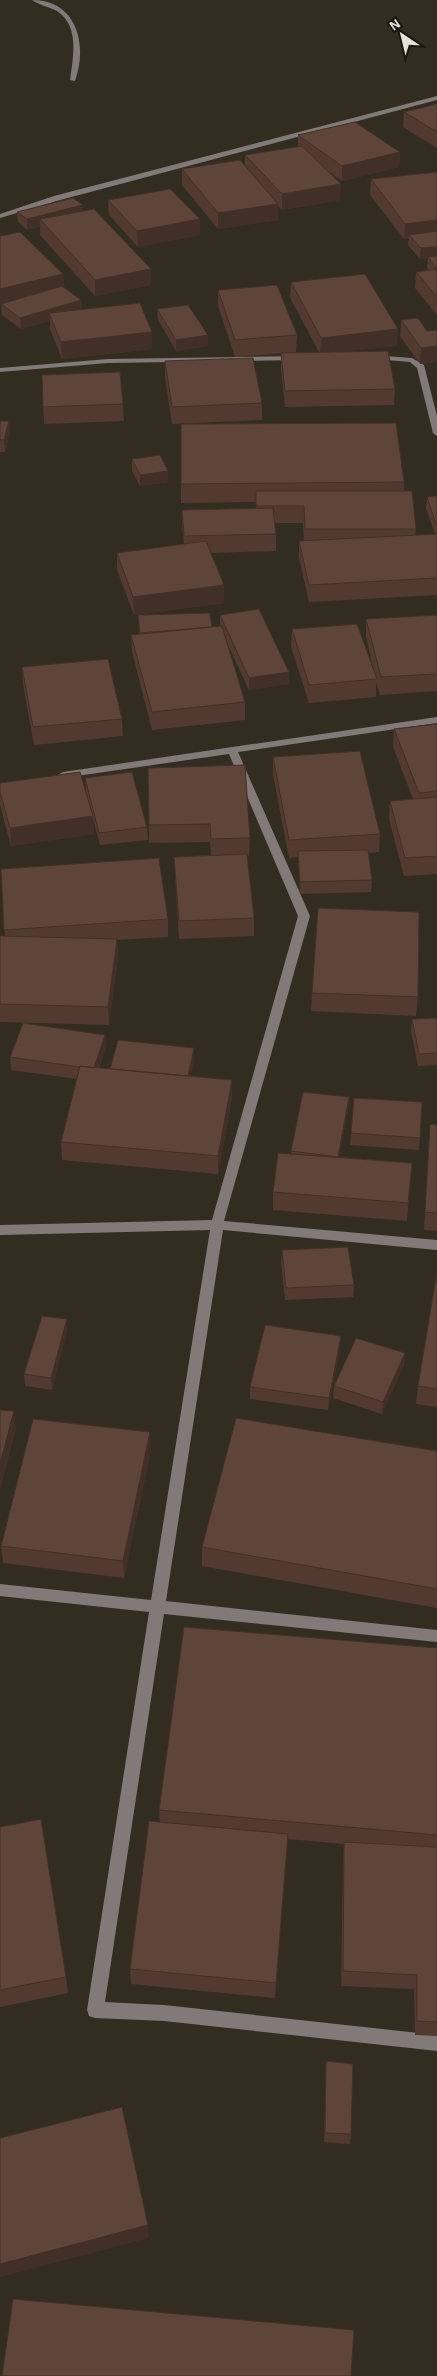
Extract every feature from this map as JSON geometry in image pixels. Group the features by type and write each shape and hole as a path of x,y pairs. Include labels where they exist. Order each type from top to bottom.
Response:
{"street":[{"path":"35,0 64,13 76,30 77,45 73,80"},
{"path":"0,216 57,198 437,98"},
{"path":"0,370 108,361 308,358"},
{"path":"366,358 412,360 421,368 437,433"},
{"path":"48,777 437,720"},
{"path":"232,750 304,916 217,1225 95,2010 164,2013 437,2044"},
{"path":"0,1230 217,1225 437,1245"},
{"path":"0,1590 437,1636"}],"building":[{"path":"437,104 437,132 404,112"},
{"path":"355,122 400,152 342,166 298,135"},
{"path":"302,146 341,184 282,194 245,155"},
{"path":"240,160 278,204 218,213 182,169"},
{"path":"437,172 437,220 405,224 371,179"},
{"path":"170,189 200,219 137,231 108,200"},
{"path":"73,198 83,205 27,219 17,212"},
{"path":"94,209 151,269 95,280 40,219"},
{"path":"437,231 437,247 421,248 409,235"},
{"path":"20,232 63,274 0,289 0,236"},
{"path":"437,256 437,268 436,268 428,257"},
{"path":"437,269 437,297 416,272"},
{"path":"365,274 398,329 321,338 291,282"},
{"path":"277,285 297,335 235,340 218,290"},
{"path":"62,286 81,300 20,318 1,304"},
{"path":"140,303 152,332 61,342 49,313"},
{"path":"188,305 208,335 176,340 157,309"},
{"path":"418,318 427,331 437,330 437,346 421,348 401,320"},
{"path":"388,351 395,389 285,391 281,353"},
{"path":"253,358 262,403 172,407 165,361"},
{"path":"120,372 123,404 43,407 42,375"},
{"path":"0,421 9,421 4,440 0,440"},
{"path":"396,423 404,482 181,484 181,424"},
{"path":"160,455 168,471 140,475 132,459"},
{"path":"256,491 412,491 416,529 305,529 304,506 256,506"},
{"path":"437,496 437,524 436,524 427,497"},
{"path":"273,508 276,534 184,536 182,510"},
{"path":"437,534 437,578 309,585 299,541"},
{"path":"206,541 224,585 133,597 117,553"},
{"path":"259,609 289,672 249,678 220,615"},
{"path":"210,613 212,627 140,633 138,615"},
{"path":"437,615 437,674 381,677 366,619"},
{"path":"357,624 377,679 309,685 292,629"},
{"path":"222,626 245,702 152,712 131,635"},
{"path":"108,659 122,719 33,727 22,667"},
{"path":"437,724 437,791 419,793 394,729"},
{"path":"360,751 380,834 289,840 273,757"},
{"path":"245,765 250,838 211,839 210,824 149,825 148,768"},
{"path":"80,772 93,816 10,828 0,792 0,783"},
{"path":"132,772 147,827 99,833 85,778"},
{"path":"437,797 437,856 405,858 390,801"},
{"path":"368,850 372,880 300,882 298,851"},
{"path":"247,854 254,918 179,921 174,857"},
{"path":"159,858 168,919 4,930 1,869"},
{"path":"318,908 419,912 418,997 312,993"},
{"path":"0,936 117,939 108,1007 0,1004"},
{"path":"437,1018 437,1053 419,1054 412,1019"},
{"path":"23,1023 105,1035 94,1068 10,1057"},
{"path":"118,1040 194,1048 188,1076 110,1069"},
{"path":"80,1066 232,1080 218,1156 61,1142"},
{"path":"303,1092 349,1097 338,1157 291,1151"},
{"path":"354,1098 422,1102 420,1138 351,1133"},
{"path":"430,1124 437,1125 437,1213 425,1212"},
{"path":"278,1153 412,1163 408,1203 273,1192"},
{"path":"348,1247 354,1285 286,1288 282,1250"},
{"path":"437,1272 437,1389 418,1386"},
{"path":"42,1316 67,1319 51,1378 24,1374"},
{"path":"265,1325 341,1336 329,1398 250,1387"},
{"path":"356,1338 405,1353 383,1402 334,1386"},
{"path":"0,1410 14,1411 0,1464"},
{"path":"236,1418 437,1451 437,1589 202,1547"},
{"path":"33,1419 150,1432 123,1561 1,1546"},
{"path":"184,1627 437,1648 437,1835 159,1810"},
{"path":"41,1819 66,1977 0,1990 0,1827"},
{"path":"149,1821 288,1834 276,1983 130,1969"},
{"path":"344,1842 437,1847 437,2022 417,2021 417,1975 343,1971"},
{"path":"326,2061 353,2064 351,2134 325,2133"},
{"path":"122,2107 148,2225 0,2264 0,2138"},
{"path":"13,2299 354,2330 351,2376 2,2376"}]}
